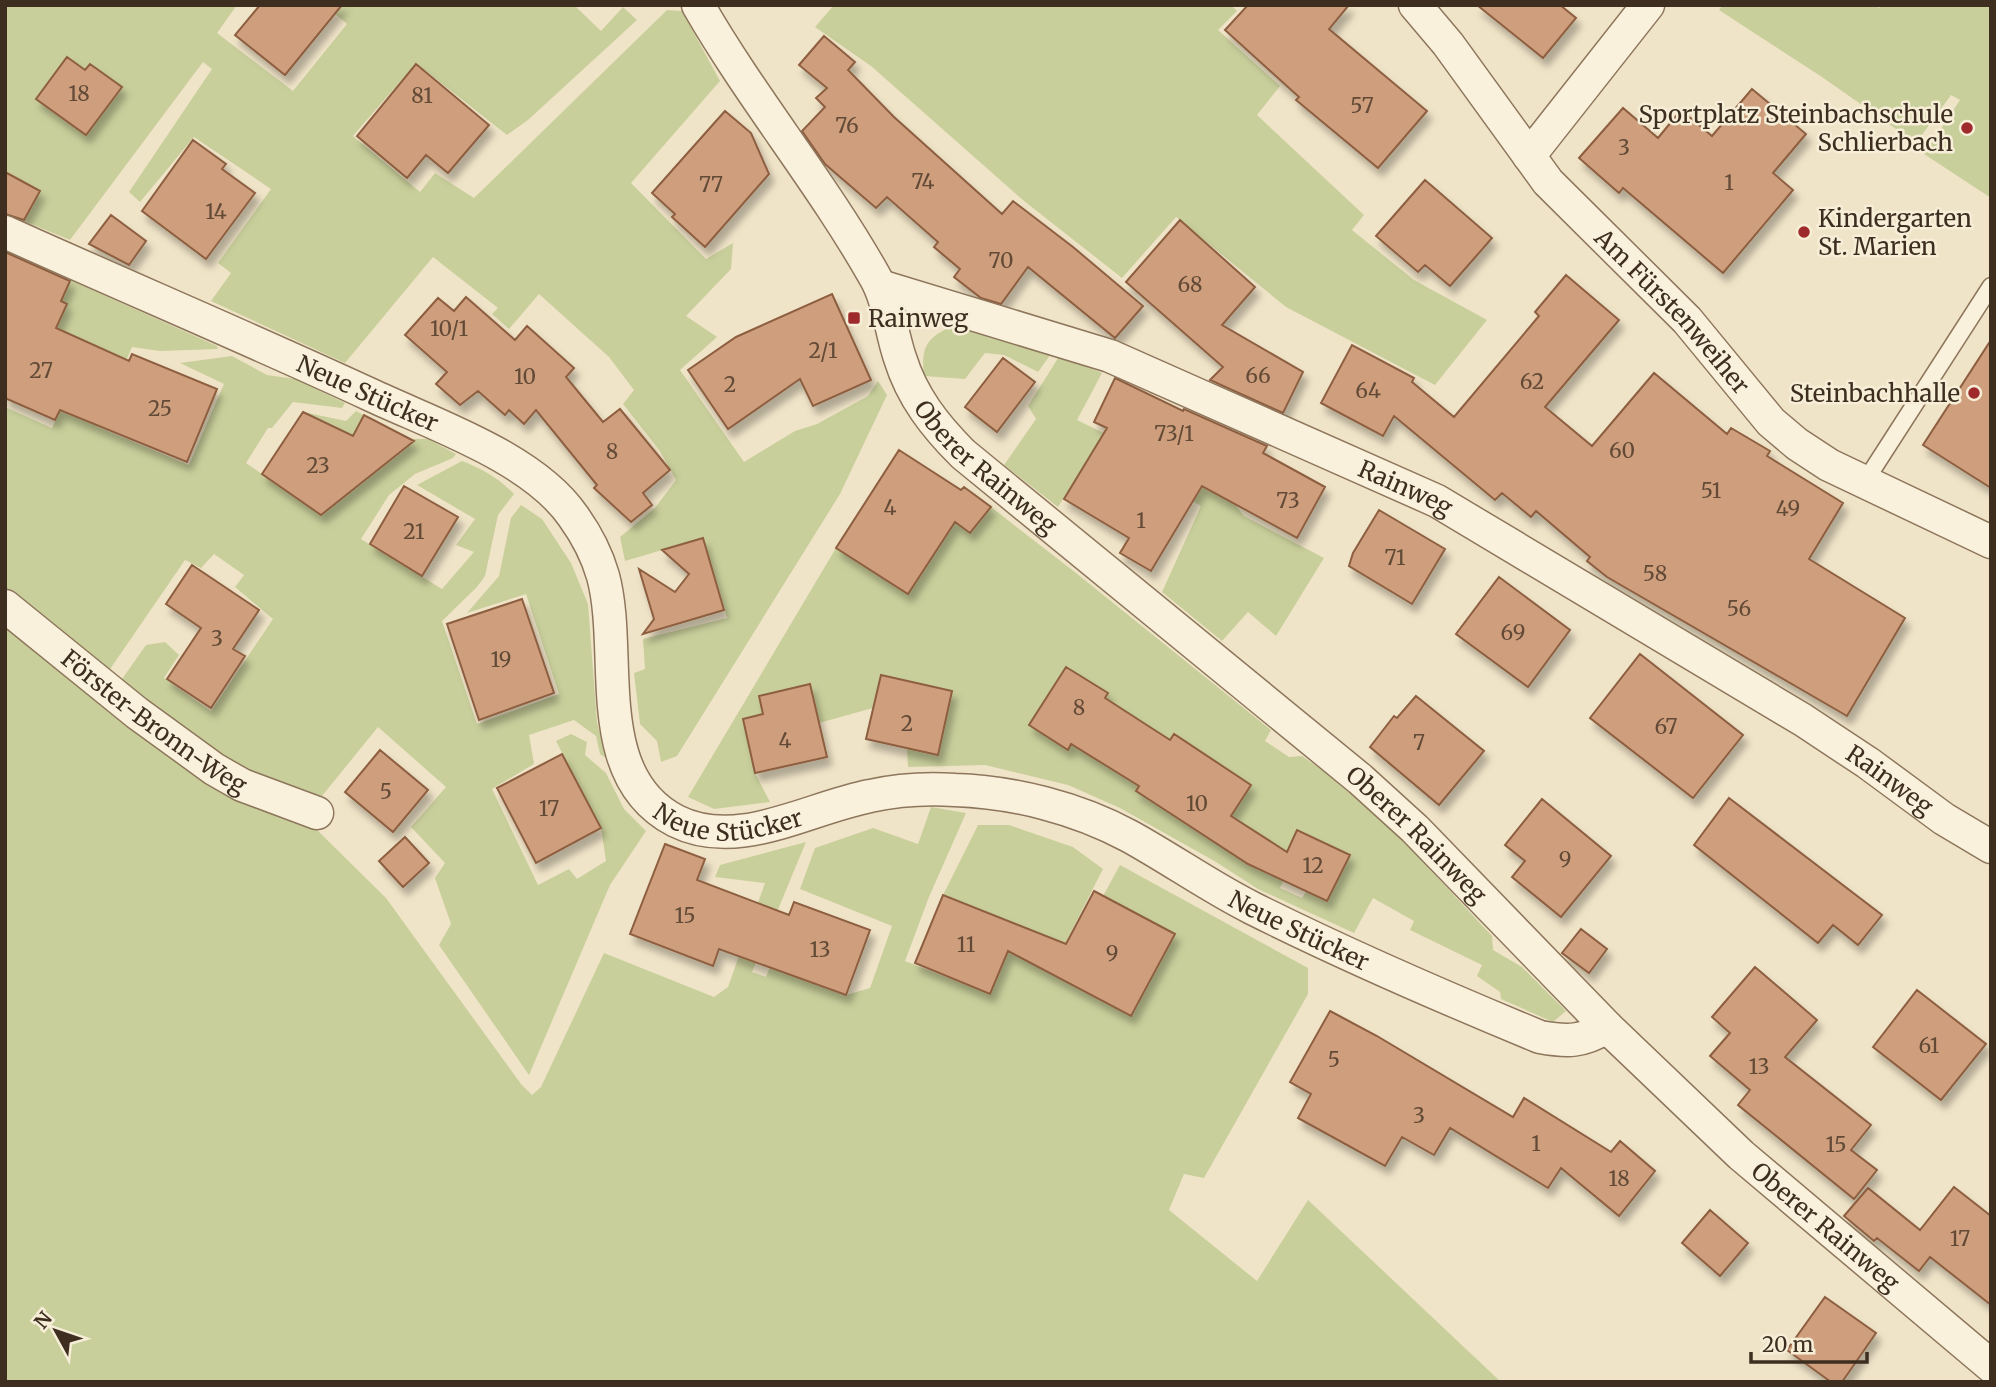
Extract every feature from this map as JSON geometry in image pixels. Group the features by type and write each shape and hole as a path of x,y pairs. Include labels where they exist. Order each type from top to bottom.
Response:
{"street":[{"path":"698,5 755,96 851,236 880,286"},
{"name":"Am Fürstenweiher","path":"1415,5 1448,44 1548,182 1687,320 1771,422 1829,466 1991,542"},
{"path":"1529,156 1648,5"},
{"name":"Neue Stücker","path":"5,232 293,359 495,453 532,474 555,494 572,514 590,544 602,575 609,611 614,714 620,745 636,784 654,805 676,821 705,830 740,831 760,828 868,796 898,792 956,790 1014,797 1053,806 1108,826 1225,895 1280,922 1539,1037 1558,1040 1583,1039 1607,1027"},
{"name":"Rainweg","path":"880,286 1110,356 1437,501 1803,720 1868,762 1944,819 1991,847"},
{"name":"Oberer Rainweg","path":"880,286 900,359 926,412 948,439 972,462 1360,779 1415,829 1607,1027 1741,1155 1991,1366"},
{"name":"Förster-Bronn-Weg","path":"5,606 137,713 214,769 242,785 317,813"}],"lane":[{"path":"1864,483 1991,286"}],"green space":[{"path":"5,5 237,5 217,33 293,91 347,24 325,5 574,5 601,31 623,7 637,20 528,120 507,135 416,63 353,136 420,192 435,173 474,198 667,10 682,11 720,81 631,183 706,259 733,243 731,269 686,316 717,337 680,370 744,462 795,431 817,424 868,396 878,381 887,395 840,494 677,756 661,762 657,741 640,724 634,673 645,669 643,639 727,618 703,538 625,561 620,537 655,508 676,480 660,451 623,404 634,390 609,357 539,294 509,329 492,314 498,308 433,257 345,363 211,301 231,273 218,263 271,189 194,137 140,202 129,192 212,69 203,62 70,240 24,221 40,191 5,172","holes":["90,64 121,87 86,135 36,99 85,70"]},
{"path":"834,5 1231,5 1237,11 1218,30 1280,86 1257,115 1364,215 1352,230 1414,280 1487,320 1435,385 1286,307 1176,217 1122,278 1024,201 871,66 815,27"},
{"path":"1723,5 1874,5 1879,8 1881,5 1991,5 1991,198 1924,154 1960,100 1951,95 1916,143 1822,77 1719,10"},
{"path":"70,280 217,346 218,349 160,351 132,347 98,427 189,465 224,384 180,363 232,356 267,375 295,379 345,403 342,408 293,402 272,428 268,428 246,463 321,515 353,489 374,455 341,430 303,412 346,421 356,411 410,439 428,439 456,454 453,458 415,474 389,495 361,539 442,589 474,552 456,545 475,519 417,485 462,461 490,475 514,494 498,515 485,576 442,621 477,724 559,694 526,594 467,613 499,576 511,518 521,505 542,519 571,563 588,604 597,722 606,758 600,754 596,736 574,720 529,735 534,764 492,789 538,885 569,869 577,879 606,861 601,828 556,741 571,734 587,742 585,755 606,773 624,809 646,831 610,885 529,1075 439,945 451,924 435,878 445,863 411,827 446,787 378,727 322,796 244,776 192,743 122,679 146,645 165,642 179,655 164,678 211,711 273,619 235,587 244,575 214,554 201,568 185,560 106,675 5,592 5,407 52,428 90,344 56,328 67,304 61,301"},
{"path":"950,327 972,328 1051,354 1038,372 1004,355 985,353 965,379 924,376 923,359 926,346 935,336"},
{"path":"1060,355 1102,373 1077,420 1226,493 1244,516 1324,558 1276,636 1248,612 1222,641 1162,592 1201,506 1097,446 1058,507 1004,465 1036,419 1028,406"},
{"path":"991,507 1271,730 1265,741 1289,757 1302,756 1326,773 1395,832 1492,936 1493,950 1522,967 1566,1011 1553,1022 1501,999 1500,992 1477,976 1482,965 1410,930 1414,921 1373,898 1354,933 1258,889 1120,808 1068,785 985,765 908,767 907,747 938,754 952,691 881,675 873,708 819,723 810,684 763,714 743,720 755,773 770,802 714,809 688,797 836,548 908,594 930,560 948,516 970,533","holes":["1066,667 1108,694 1068,750 1029,725","1173,734 1251,785 1231,816 1247,826 1229,852 1136,791","1297,830 1349,855 1327,901 1306,892 1302,898 1280,888 1284,880 1276,876"]},
{"path":"5,618 314,827 386,898 521,1084 532,1095 541,1087 604,953 714,997 728,987 765,883 715,877 720,865 806,842 752,972 766,977 770,967 846,995 870,988 892,926 800,889 815,848 873,828 918,844 931,807 966,813 929,897 905,961 990,994 1018,925 943,895 978,825 1009,825 1073,847 1103,869 1050,973 1103,896 1120,865 1308,968 1308,994 1204,1178 1184,1174 1169,1210 1257,1281 1308,1200 1501,1382 5,1382"}],"building":[{"path":"260,5 342,5 285,75 235,35"},
{"path":"1248,5 1349,5 1329,29 1427,111 1378,168 1296,100 1299,97 1225,30"},
{"path":"1477,5 1560,5 1576,18 1543,58"},
{"path":"824,36 855,62 848,70 894,117 1002,214 1013,201 1143,306 1115,338 1028,267 1001,304 981,298 954,277 960,269 934,247 938,242 887,197 876,208 825,164 802,131 825,107 816,98 827,88 799,65"},
{"path":"67,57 85,70 90,64 122,87 86,135 36,99"},
{"path":"416,64 489,125 448,173 426,155 407,178 357,136"},
{"path":"1752,89 1806,134 1773,173 1793,190 1723,273 1623,188 1619,193 1579,158 1623,108 1658,138 1681,110 1712,136"},
{"path":"725,111 751,133 769,174 705,247 672,217 675,214 652,193"},
{"path":"193,140 226,164 222,169 255,193 206,259 142,211"},
{"path":"5,172 40,191 24,220 5,214"},
{"path":"1425,180 1492,238 1450,286 1425,265 1418,272 1376,236"},
{"path":"111,215 146,241 129,265 89,244"},
{"path":"1180,220 1255,287 1222,325 1303,372 1283,413 1210,380 1223,367 1126,282"},
{"path":"5,252 70,281 61,301 67,304 56,328 129,361 132,354 217,389 187,462 60,410 55,420 5,398"},
{"path":"1566,275 1619,320 1545,407 1592,446 1654,373 1727,434 1731,428 1770,451 1767,456 1843,503 1809,559 1905,618 1847,716 1607,577 1587,561 1590,557 1536,511 1531,517 1502,493 1495,500 1394,416 1383,436 1321,403 1352,345 1414,378 1412,382 1454,417 1539,316 1535,312"},
{"path":"832,294 871,380 813,406 800,379 728,429 688,370 736,337"},
{"path":"466,297 515,340 527,326 574,368 566,377 603,422 620,409 670,470 643,493 652,505 631,522 594,488 597,485 536,410 524,424 509,410 505,415 478,391 460,405 436,384 447,372 405,335 438,298 454,311"},
{"name":"Steinbachhalle","path":"1991,340 1991,488 1923,445"},
{"path":"1003,358 1035,382 997,432 965,407"},
{"path":"1115,378 1183,411 1184,409 1267,446 1263,453 1325,487 1297,538 1202,486 1151,571 1120,553 1129,538 1064,499 1107,428 1094,422"},
{"path":"303,412 353,436 364,415 414,441 321,515 262,474"},
{"path":"899,450 961,490 964,487 991,507 970,533 955,522 908,594 836,548"},
{"path":"404,486 458,517 422,576 370,544"},
{"path":"1379,510 1445,549 1412,604 1349,566 1353,553"},
{"path":"703,538 724,610 643,634 654,619 639,569 675,592 689,574 662,550"},
{"path":"192,565 259,610 233,649 245,656 211,708 167,679 201,628 166,604"},
{"path":"1499,577 1570,630 1528,687 1456,634"},
{"path":"522,599 554,693 479,720 447,624"},
{"path":"1640,654 1743,735 1693,798 1590,718"},
{"path":"1066,667 1108,693 1105,698 1170,740 1174,734 1251,785 1231,816 1287,852 1297,830 1350,855 1327,901 1248,864 1136,791 1139,786 1071,744 1068,750 1029,725"},
{"path":"881,675 952,691 938,755 866,739"},
{"path":"810,684 827,757 755,773 743,719 763,714 759,696"},
{"path":"1416,696 1484,751 1439,805 1370,747 1394,716 1397,718"},
{"path":"380,750 428,790 393,832 345,792"},
{"path":"562,754 601,828 536,863 497,788"},
{"path":"1729,798 1882,915 1858,945 1833,925 1818,943 1694,845"},
{"path":"1542,799 1611,856 1561,917 1512,877 1525,861 1505,845"},
{"path":"405,837 429,863 403,887 379,861"},
{"path":"665,844 705,859 697,880 789,915 794,902 870,930 846,995 719,949 713,966 630,934"},
{"path":"1094,891 1175,934 1131,1016 1008,951 990,994 915,963 943,895 1066,944"},
{"path":"1581,929 1607,949 1589,973 1562,953"},
{"path":"1755,967 1817,1020 1785,1057 1871,1125 1851,1150 1877,1170 1854,1199 1738,1105 1750,1090 1710,1056 1730,1033 1712,1017"},
{"path":"1917,990 1986,1044 1941,1100 1873,1047"},
{"path":"1330,1011 1513,1117 1524,1098 1611,1152 1620,1141 1655,1171 1619,1216 1561,1168 1548,1188 1450,1128 1434,1155 1402,1137 1385,1166 1298,1118 1311,1094 1290,1082"},
{"path":"1954,1187 1991,1216 1991,1305 1930,1257 1919,1271 1877,1238 1874,1241 1844,1216 1868,1188 1920,1230"},
{"path":"1710,1210 1748,1243 1720,1276 1682,1243"},
{"path":"1825,1297 1876,1333 1842,1382 1831,1382 1787,1350"}],"place":[{"name":"Sportplatz Steinbachschule Schlierbach","path":"1967,128"},
{"name":"Kindergarten St. Marien","path":"1804,232"},
{"name":"Rainweg","path":"854,318"},
{"name":"Steinbachhalle","path":"1974,393"}]}
